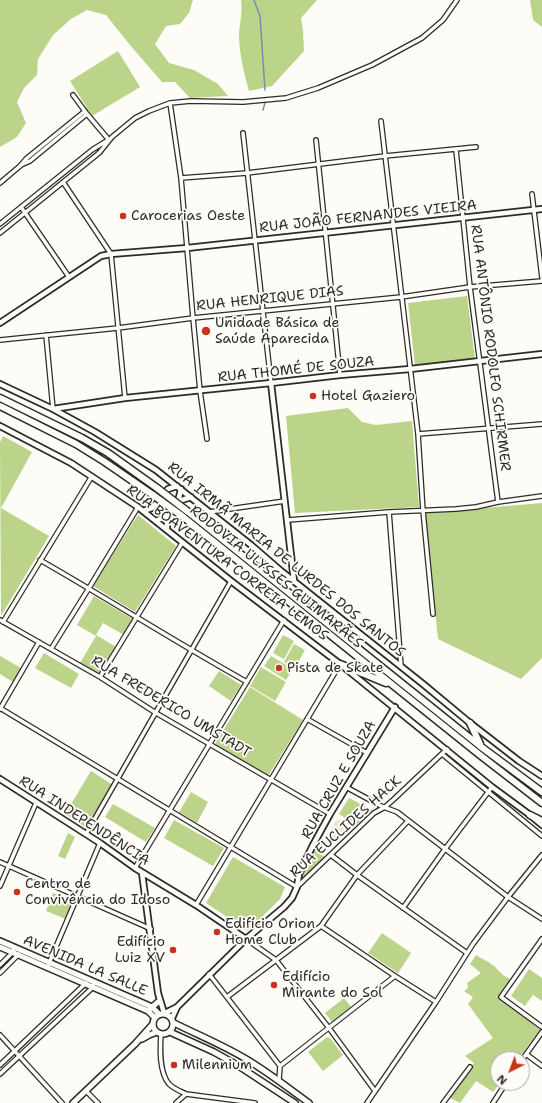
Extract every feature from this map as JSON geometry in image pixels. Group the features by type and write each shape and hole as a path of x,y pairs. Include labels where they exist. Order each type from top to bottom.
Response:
{"highway":[{"name":"RODOVIA ULYSSES GUIMARÃES","path":"0,398 82,438 108,453 158,488 480,746 542,792"},
{"name":"RODOVIA ULYSSES GUIMARÃES","path":"0,406 76,444 105,462 182,516 393,686 542,802"},
{"path":"340,664 393,686"},
{"path":"470,723 480,746"},
{"path":"530,814 542,821"}],"main road":[{"name":"AVENIDA LA SALLE","path":"0,942 14,951"},
{"name":"AVENIDA LA SALLE","path":"0,947 20,953 86,982 94,983 161,1015"},
{"name":"AVENIDA LA SALLE","path":"86,982 92,988 150,1009"},
{"path":"150,1009 158,1002"},
{"path":"73,1103 135,1044 161,1015 248,1060 279,1080 302,1101 309,1103"},
{"path":"135,1044 148,1035 159,1033 166,1034 170,1032 173,1028 173,1021"},
{"path":"153,1024 154,1029 159,1033"},
{"path":"170,1032 214,1052 243,1068 295,1103"},
{"path":"214,1052 217,1044"}],"street":[{"path":"0,232 98,153 109,140 135,118 170,103 191,101 243,102 286,98 306,93 372,65 422,38 443,20 456,0"},
{"path":"73,95 109,140"},
{"path":"170,103 181,178 200,391 207,439"},
{"path":"0,183 27,158 86,112"},
{"path":"381,121 418,434 432,614"},
{"path":"243,133 294,581"},
{"path":"0,224 92,150 109,140"},
{"path":"316,140 340,375"},
{"path":"181,178 247,173 385,156 476,147"},
{"name":"RUA ANTÔNIO RODOLFO SCHIRMER","path":"456,150 470,287 481,361 498,502"},
{"path":"63,182 111,254 125,398"},
{"path":"532,194 542,279"},
{"path":"21,207 69,277"},
{"name":"RUA JOÃO FERNANDES VIEIRA","path":"0,322 101,256 542,209"},
{"name":"RUA HENRIQUE DIAS","path":"0,340 118,328 193,318 402,297 470,287 542,279"},
{"path":"46,335 53,409"},
{"name":"RUA THOMÉ DE SOUZA","path":"53,409 125,398 542,354"},
{"name":"RUA IRMÃ MARIA DE LURDES DOS SANTOS","path":"0,384 53,409 95,432 156,470 470,723 518,761 542,776"},
{"path":"418,434 542,424"},
{"name":"RUA BOAVENTURA CORREIA LEMOS","path":"0,426 54,453 92,476 138,507 182,543 284,620 395,707 492,787 530,814 542,825"},
{"path":"2,621 92,476"},
{"path":"167,479 168,489"},
{"path":"143,511 152,508 168,489 179,488 179,501"},
{"path":"288,520 463,508 542,496"},
{"path":"152,508 154,520 167,516 179,501 191,498"},
{"path":"209,512 285,501"},
{"path":"51,649 138,507"},
{"path":"389,512 401,666"},
{"path":"167,516 167,530"},
{"path":"100,677 182,543"},
{"path":"40,560 247,682"},
{"path":"86,834 231,581"},
{"path":"135,868 284,620"},
{"name":"RUA FREDERICO UMSTADT","path":"2,621 100,677 156,713 330,814"},
{"path":"39,642 0,709 170,810 297,888"},
{"path":"196,905 340,664"},
{"name":"RUA CRUZ E SOUZA","path":"297,888 299,874 313,845 366,753 395,707"},
{"path":"308,719 366,753"},
{"name":"RUA EUCLIDES HACK","path":"161,1015 177,1006 246,939 284,907 292,898 297,888 331,854 374,813 386,807 447,750"},
{"path":"442,754 542,836"},
{"name":"RUA INDEPENDÊNCIA","path":"0,779 86,834 142,873 196,905 276,960 329,1028 375,1091"},
{"path":"346,787 381,806 396,812 508,897 542,919"},
{"path":"403,908 492,787"},
{"path":"0,886 36,803"},
{"path":"227,997 321,926 357,875 408,821"},
{"path":"48,966 100,844"},
{"path":"331,854 357,875 467,953"},
{"path":"367,1103 436,1002 467,953 508,897 542,855"},
{"path":"0,862 151,929"},
{"path":"142,873 151,929 161,1015"},
{"path":"321,926 436,1002"},
{"path":"542,939 501,997 542,1027"},
{"path":"0,965 14,951"},
{"path":"0,973 20,953"},
{"path":"209,974 280,1066 279,1080"},
{"path":"280,1066 395,976"},
{"path":"6,1069 0,1065 86,982"},
{"path":"0,1074 92,988 94,983"},
{"path":"158,993 158,1002 161,1015"},
{"name":"RUA EUCLIDES HACK","path":"173,1021 177,1006"},
{"path":"57,1011 62,1016"},
{"path":"35,1032 40,1037"},
{"path":"528,1051 542,1032"},
{"path":"159,1033 162,1071 169,1084 186,1094 255,1103"},
{"path":"0,1035 62,1103"},
{"path":"530,1057 542,1066"},
{"path":"451,1103 444,1101 470,1067"},
{"path":"86,1091 98,1103"},
{"path":"493,1103 501,1091"},
{"path":"176,1103 186,1094"}],"shaded area":[{"path":"337,819 351,827 348,831 344,830 344,833 337,843 326,836 329,832 333,833 330,831 332,826 335,828 336,827 333,825"}],"green space":[{"path":"0,0 193,0 189,13 180,24 166,26 155,44 169,63 194,70 218,84 228,96 190,98 175,82 162,82 106,15 87,10 71,19 53,35 38,59 37,75 24,88 17,102 26,123 17,137 0,147"},
{"path":"241,0 317,0 301,18 304,51 272,86 249,91 242,65 239,38 242,10"},
{"path":"530,0 542,0 542,27 533,20"},
{"path":"118,51 140,87 92,116 70,81"},
{"path":"467,296 475,359 415,365 408,303"},
{"path":"348,408 362,422 376,425 412,421 419,507 295,513 286,416"},
{"path":"3,436 32,452 1,508 49,536 1,616 0,442"},
{"path":"542,503 542,658 521,679 438,639 425,513"},
{"path":"138,515 176,546 135,612 93,586"},
{"path":"94,596 133,619 124,635 103,623 96,635 116,647 100,675 80,663 96,636 77,625"},
{"path":"283,635 294,641 284,659 273,653"},
{"path":"294,644 305,650 295,668 284,662"},
{"path":"44,653 79,674 71,688 35,668"},
{"path":"0,656 21,668 13,682 0,674"},
{"name":"Pista de Skate","path":"271,656 293,669 286,680 264,666"},
{"path":"261,667 286,682 275,701 250,686"},
{"path":"219,671 241,685 231,701 209,686"},
{"path":"250,687 303,720 268,776 215,744"},
{"path":"91,771 113,785 87,828 65,814"},
{"path":"191,792 208,802 197,823 179,812"},
{"path":"349,798 372,810 356,825 339,814"},
{"path":"113,804 155,828 146,842 105,817"},
{"path":"174,820 224,848 213,866 164,838"},
{"path":"68,833 75,837 65,859 58,856"},
{"path":"314,850 325,857 298,885"},
{"path":"233,857 285,887 280,899 248,931 206,903"},
{"path":"53,893 73,901 66,919 46,911"},
{"path":"382,933 411,953 398,973 368,953"},
{"path":"476,955 492,964 503,975 510,979 499,996 540,1030 524,1051 490,1051 490,1090 476,1081 460,1103 450,1098 474,1063 465,1056 493,1038 468,1004 473,997 464,991 468,988 467,983 481,973 470,964"},
{"path":"529,969 542,978 542,1001 533,995 525,1006 511,996"},
{"path":"344,998 351,1007 332,1022 325,1013"},
{"path":"327,1037 330,1038 343,1055 323,1071 308,1052"}],"waterway":[{"path":"254,0 260,16 265,90"},
{"path":"263,110 265,103"}],"place":[{"name":"Carocerias Oeste","path":"123,216"},
{"name":"Unidade Básica de Saúde Aparecida","path":"206,331"},
{"name":"Hotel Gaziero","path":"313,396"},
{"name":"Pista de Skate","path":"279,668"},
{"name":"Centro de Convivência do Idoso","path":"17,892"},
{"name":"Edifício Orion Home Club","path":"217,932"},
{"name":"Edifício Luiz XV","path":"173,950"},
{"name":"Edifício Mirante do Sol","path":"274,985"},
{"name":"Milennium","path":"174,1065"}]}
